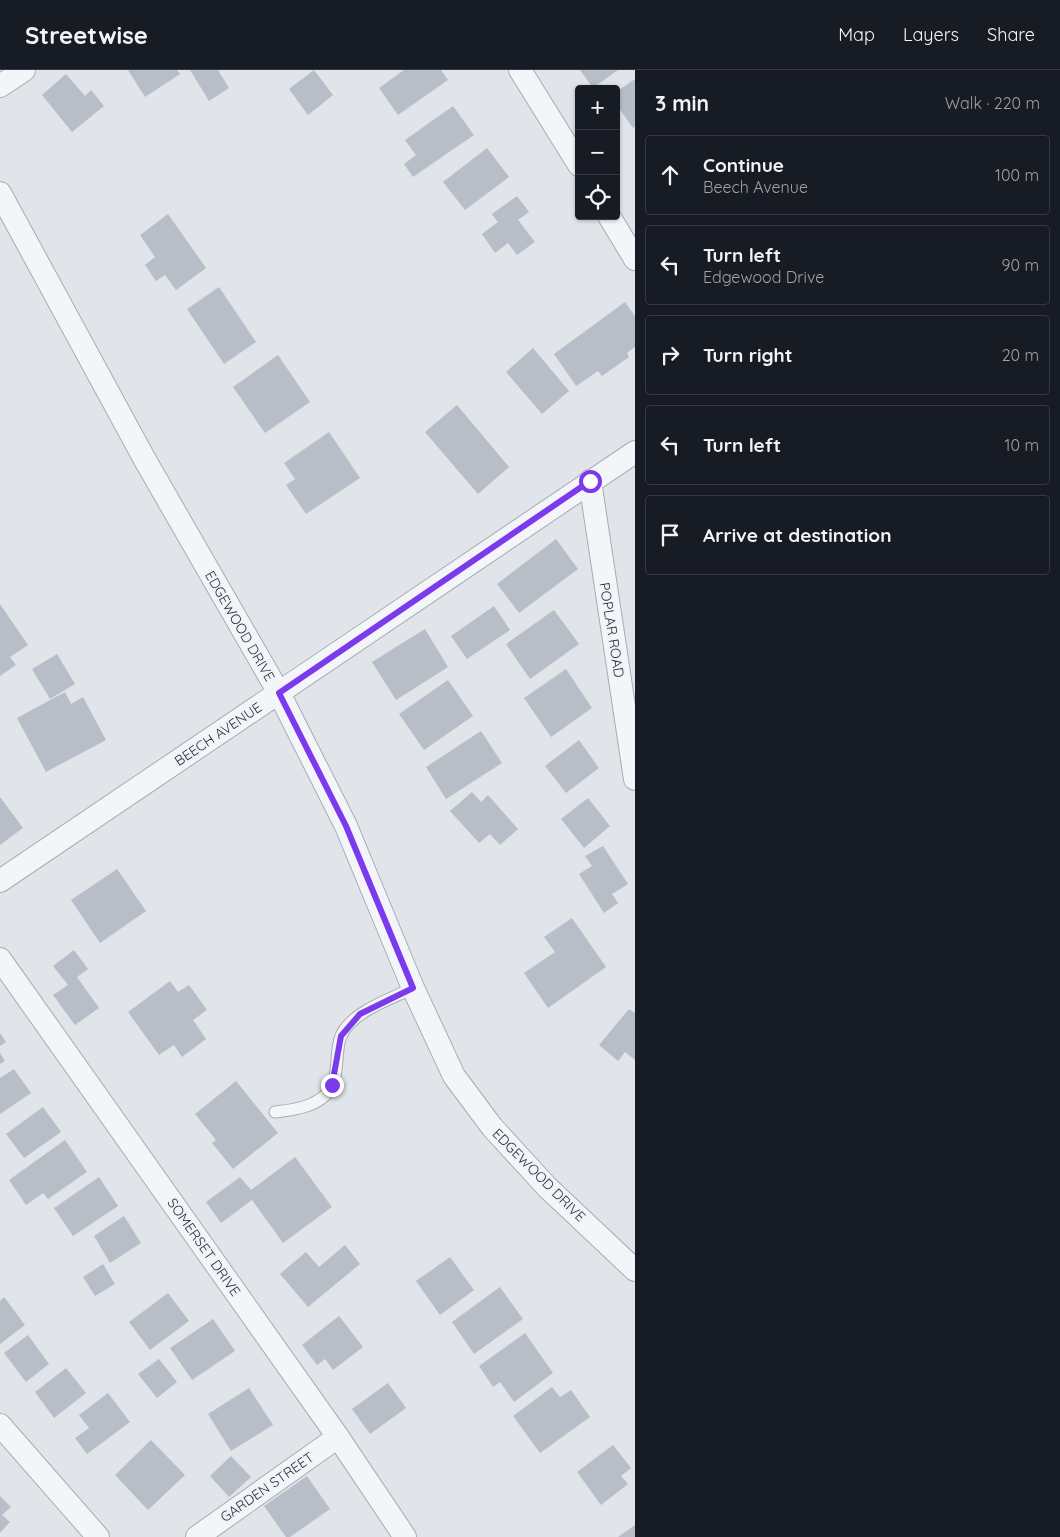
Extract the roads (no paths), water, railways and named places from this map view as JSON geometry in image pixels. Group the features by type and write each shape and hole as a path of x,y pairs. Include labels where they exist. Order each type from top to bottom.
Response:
{"street":[{"path":"0,86 24,70"},
{"path":"520,70 575,159"},
{"name":"EDGEWOOD DRIVE","path":"0,193 145,460 279,693 346,826 413,988 454,1076 492,1127 547,1187 635,1270"},
{"path":"612,220 635,259"},
{"name":"BEECH AVENUE","path":"0,882 635,452"},
{"name":"POPLAR ROAD","path":"590,481 635,779"},
{"name":"SOMERSET DRIVE","path":"0,959 338,1437 405,1537"},
{"path":"0,1425 98,1537"},
{"name":"GARDEN STREET","path":"197,1537 338,1437"}],"lane":[{"path":"275,1112 298,1109 316,1102 332,1085 341,1036 360,1014 413,988"}]}
